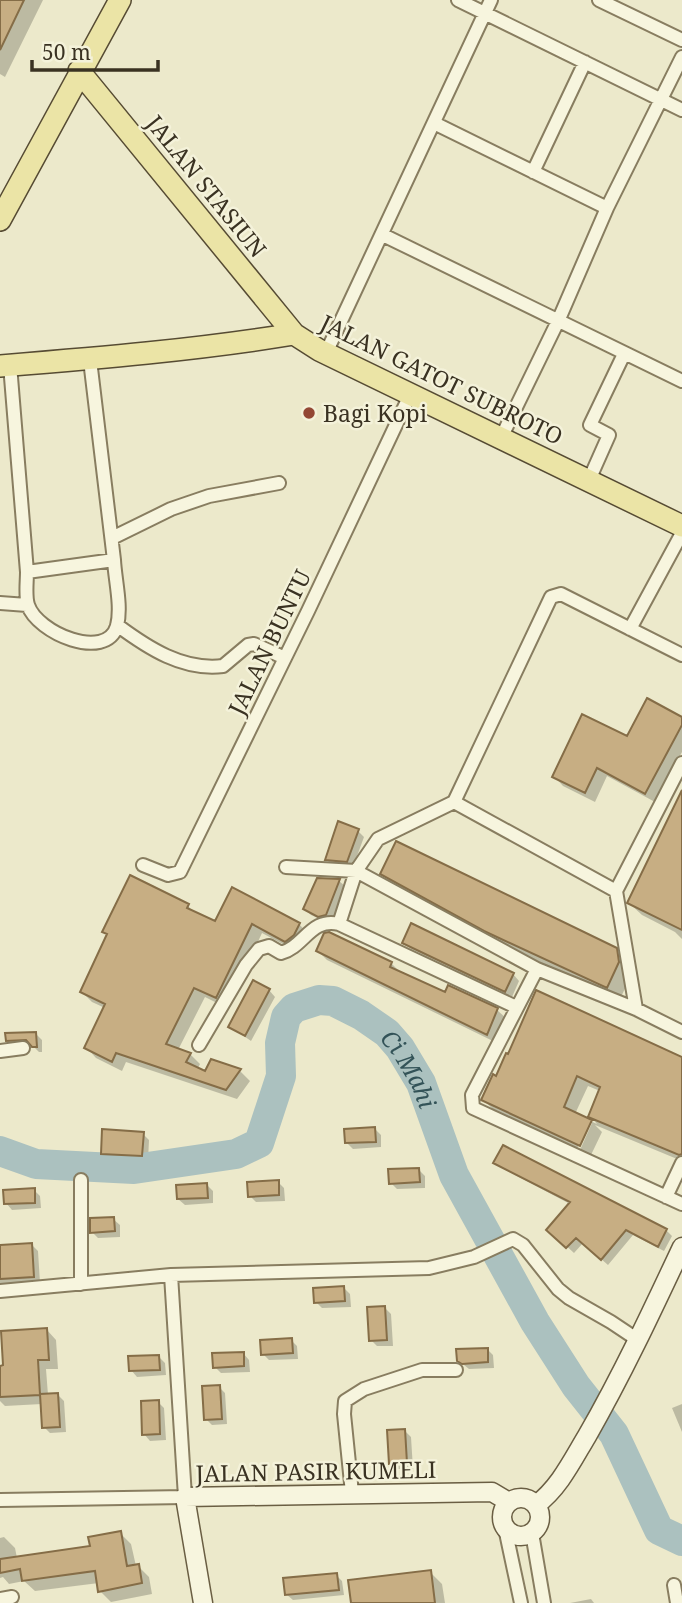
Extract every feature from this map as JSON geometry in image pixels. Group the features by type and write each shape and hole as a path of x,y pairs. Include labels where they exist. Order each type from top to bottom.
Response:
{"main road":[{"path":"0,220 120,0"},
{"name":"JALAN STASIUN","path":"79,71 294,334"},
{"path":"242,343 262,329 267,315 266,299"},
{"name":"JALAN GATOT SUBROTO","path":"5,366 90,360 242,343 294,334 326,353 682,526"}],"street":[{"path":"458,0 682,110"},
{"path":"326,353 491,0"},
{"path":"599,0 682,40"},
{"path":"501,438 559,319 607,208 682,57"},
{"path":"533,172 585,62"},
{"path":"434,124 607,208"},
{"path":"383,235 682,381"},
{"path":"589,480 609,435 590,425 624,354"},
{"path":"5,366 27,572 27,605 37,621 47,630 84,643 97,642 110,635 117,625 118,609 90,360"},
{"name":"JALAN BUNTU","path":"143,864 169,874 180,872 411,393"},
{"path":"112,538 171,509 209,496 279,483"},
{"path":"630,629 682,533"},
{"path":"27,572 114,560"},
{"path":"339,924 356,871 378,839 454,802 551,597 561,594 682,655"},
{"path":"0,603 27,605"},
{"path":"117,625 168,657 193,665 223,666 248,645 254,644 285,658"},
{"path":"636,1009 616,891 682,763"},
{"path":"454,802 616,891"},
{"path":"285,867 356,871 537,969 636,1009 682,1032"},
{"path":"199,1045 246,965 259,949 269,946 281,953 289,951 315,927 331,922 516,1007"},
{"path":"537,969 472,1095 473,1108 682,1204"},
{"path":"0,1051 23,1048"},
{"path":"666,1197 682,1163"},
{"path":"81,1180 81,1284"},
{"path":"0,1291 171,1275 429,1268 466,1259 517,1240 558,1289 638,1340"},
{"path":"505,1528 513,1534 523,1536 532,1533 538,1525 540,1515 536,1505 545,1499 563,1477 598,1417 682,1247"},
{"path":"0,1500 185,1497 171,1275"},
{"path":"352,1493 345,1401 364,1389 422,1370 456,1370"},
{"name":"JALAN PASIR KUMELI","path":"203,1603 185,1497 492,1492 509,1502 518,1498 528,1499 536,1505"},
{"path":"509,1502 503,1509 502,1519 520,1603"},
{"path":"532,1533 544,1603"},
{"path":"674,1585 677,1603"}],"building":[{"path":"0,0 24,0 0,50"},
{"path":"647,698 682,717 682,725 645,794 597,768 585,793 552,777 582,714 627,736"},
{"path":"682,790 682,930 627,903"},
{"path":"338,821 359,829 347,862 325,860"},
{"path":"396,841 617,948 619,962 607,988 484,931 380,874"},
{"path":"130,875 189,904 187,908 215,921 232,887 300,923 294,935 285,942 252,924 216,998 194,988 166,1044 191,1053 186,1062 205,1071 211,1059 241,1069 226,1090 116,1053 112,1062 84,1048 105,1004 80,992 107,934 102,932"},
{"path":"317,878 340,879 326,915 318,917 303,909"},
{"path":"411,923 514,973 505,992 402,943"},
{"path":"329,932 392,962 390,967 445,992 448,985 498,1008 487,1035 316,951 324,933"},
{"path":"253,980 270,989 245,1036 228,1027"},
{"path":"536,990 682,1057 682,1154 588,1117 600,1087 577,1076 564,1107 592,1120 580,1146 481,1100 493,1074 496,1076 506,1053 508,1054"},
{"path":"36,1032 37,1047 32,1047 26,1040 6,1041 5,1033"},
{"path":"375,1127 376,1142 345,1143 344,1129"},
{"path":"102,1129 144,1132 142,1156 101,1154"},
{"path":"503,1145 667,1229 658,1247 626,1230 601,1260 576,1238 566,1248 546,1230 570,1202 493,1163"},
{"path":"419,1168 420,1182 389,1184 388,1169"},
{"path":"279,1180 279,1195 248,1197 247,1182"},
{"path":"207,1183 208,1198 177,1199 176,1185"},
{"path":"35,1188 35,1203 4,1204 3,1190"},
{"path":"114,1217 115,1231 90,1233 90,1218"},
{"path":"32,1243 34,1277 0,1279 0,1245"},
{"path":"344,1286 345,1301 314,1303 313,1288"},
{"path":"385,1306 387,1340 369,1341 367,1307"},
{"path":"47,1328 49,1360 38,1360 40,1395 0,1397 0,1366 3,1365 1,1331"},
{"path":"292,1338 293,1353 261,1355 260,1340"},
{"path":"488,1348 488,1362 462,1364 457,1361 456,1349"},
{"path":"244,1352 244,1366 213,1368 212,1353"},
{"path":"159,1355 160,1370 129,1371 128,1356"},
{"path":"220,1385 222,1419 204,1420 202,1386"},
{"path":"58,1393 60,1427 42,1428 40,1394"},
{"path":"159,1400 160,1434 142,1435 141,1401"},
{"path":"405,1429 407,1463 389,1464 387,1430"},
{"path":"121,1531 127,1566 139,1564 142,1583 98,1592 95,1571 22,1581 20,1569 0,1573 0,1559 90,1546 88,1537"},
{"path":"431,1570 435,1603 351,1603 348,1580"},
{"path":"337,1573 339,1590 285,1595 283,1578"}],"waterway":[{"name":"Ci Mahi","path":"0,1151 36,1164 134,1169 236,1154 259,1143 281,1076 280,1043 286,1017 294,1008 319,1000 333,1001 361,1015 387,1033 400,1048 421,1083 454,1175 535,1322 576,1386 614,1434 659,1530 682,1541"}],"place":[{"name":"Bagi Kopi","path":"309,413"}]}
